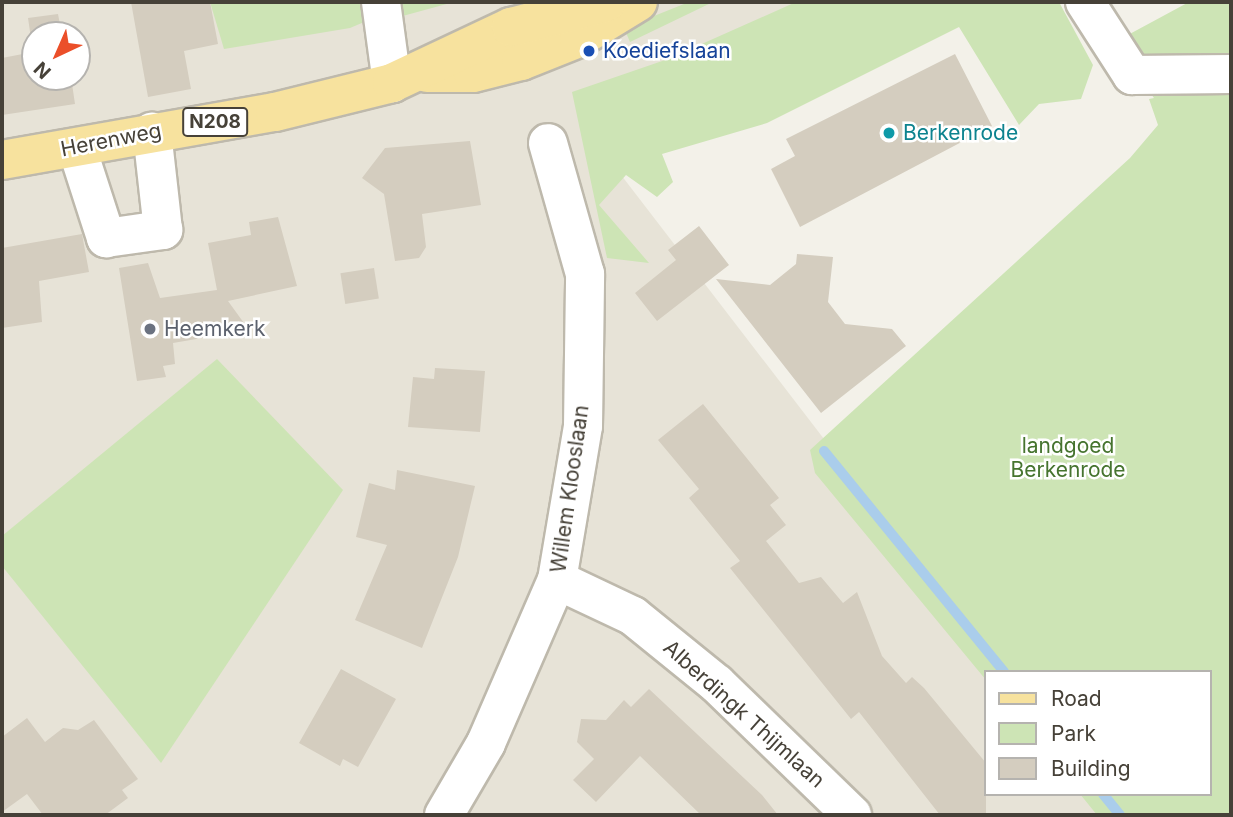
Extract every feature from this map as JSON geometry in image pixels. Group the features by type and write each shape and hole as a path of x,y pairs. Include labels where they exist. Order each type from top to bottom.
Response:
{"main road":[{"name":"Herenweg","path":"409,78 511,27 607,2"},
{"name":"Herenweg","path":"2,160 275,112 409,78 472,73 521,61 579,38 638,2"}],"street":[{"path":"381,2 409,78"},
{"path":"1085,2 1132,75 1231,74"},
{"path":"77,148 106,237 163,230 152,132"},
{"name":"Willem Klooslaan","path":"444,815 486,743 557,580 583,426 585,274 548,143"},
{"name":"Alberdingk Thijmlaan","path":"557,580 633,616 717,684 852,815"}],"shaded area":[{"path":"2,2 816,2 585,128 1001,670 984,670 984,796 1100,796 1114,815 2,815"}],"green space":[{"path":"210,2 371,2 376,17 350,28 224,49"},
{"path":"396,2 454,2 399,17"},
{"path":"689,2 713,2 630,42 624,28"},
{"path":"796,2 1059,2 1093,65 1081,99 1039,104 1019,125 959,27 767,123 662,154 673,182 657,197 626,175 599,205 649,263 607,258 572,92 668,59"},
{"name":"landgoed Berkenrode","path":"1189,2 1231,2 1231,815 1097,815 1082,796 1212,796 1212,670 984,670 984,678 815,473 810,450 1130,158 1158,125 1149,99 1154,98 1113,43"},
{"path":"217,359 343,490 161,763 2,566 2,536"}],"building":[{"path":"131,2 210,2 218,44 184,51 191,89 148,97"},
{"path":"58,14 59,21 28,21 28,18"},
{"path":"21,54 21,91 73,91 75,104 2,115 2,58"},
{"name":"Berkenrode","path":"955,54 992,126 800,227 771,169 795,156 786,139"},
{"path":"470,141 481,205 422,214 426,247 419,258 395,261 384,194 362,178 385,148"},
{"path":"278,217 297,286 228,301 249,330 173,343 175,364 163,366 166,377 137,381 119,268 148,263 160,298 217,290 208,243 251,235 249,222"},
{"path":"699,226 729,265 657,321 635,293 676,260 668,250"},
{"path":"82,234 89,272 39,281 42,322 2,328 2,248"},
{"path":"797,254 833,257 828,302 845,324 892,329 906,346 821,413 716,279 770,285 796,264"},
{"path":"374,268 379,299 345,304 340,273"},
{"path":"435,368 485,371 480,432 408,427 413,377 434,379"},
{"path":"703,404 779,498 770,505 786,525 766,541 799,583 821,577 843,603 857,592 882,656 906,683 912,677 924,688 984,761 986,815 940,815 859,712 851,719 730,568 740,561 689,498 699,489 658,440"},
{"path":"397,470 475,486 458,557 422,648 355,620 387,545 356,537 369,483 395,490"},
{"path":"341,669 396,699 358,767 343,759 340,766 299,743"},
{"path":"649,689 762,795 778,815 701,815 640,756 596,802 573,780 594,759 577,742 581,719 606,720 624,700 631,707"},
{"path":"27,718 45,742 63,728 78,730 94,720 138,779 122,790 128,798 105,815 43,815 27,794 2,812 2,737"}],"waterway":[{"path":"824,451 1002,670"},
{"path":"1105,796 1120,815"}],"place":[{"name":"Koediefslaan","path":"589,51"},
{"name":"Berkenrode","path":"889,133"},
{"name":"Heemkerk","path":"150,329"}]}
